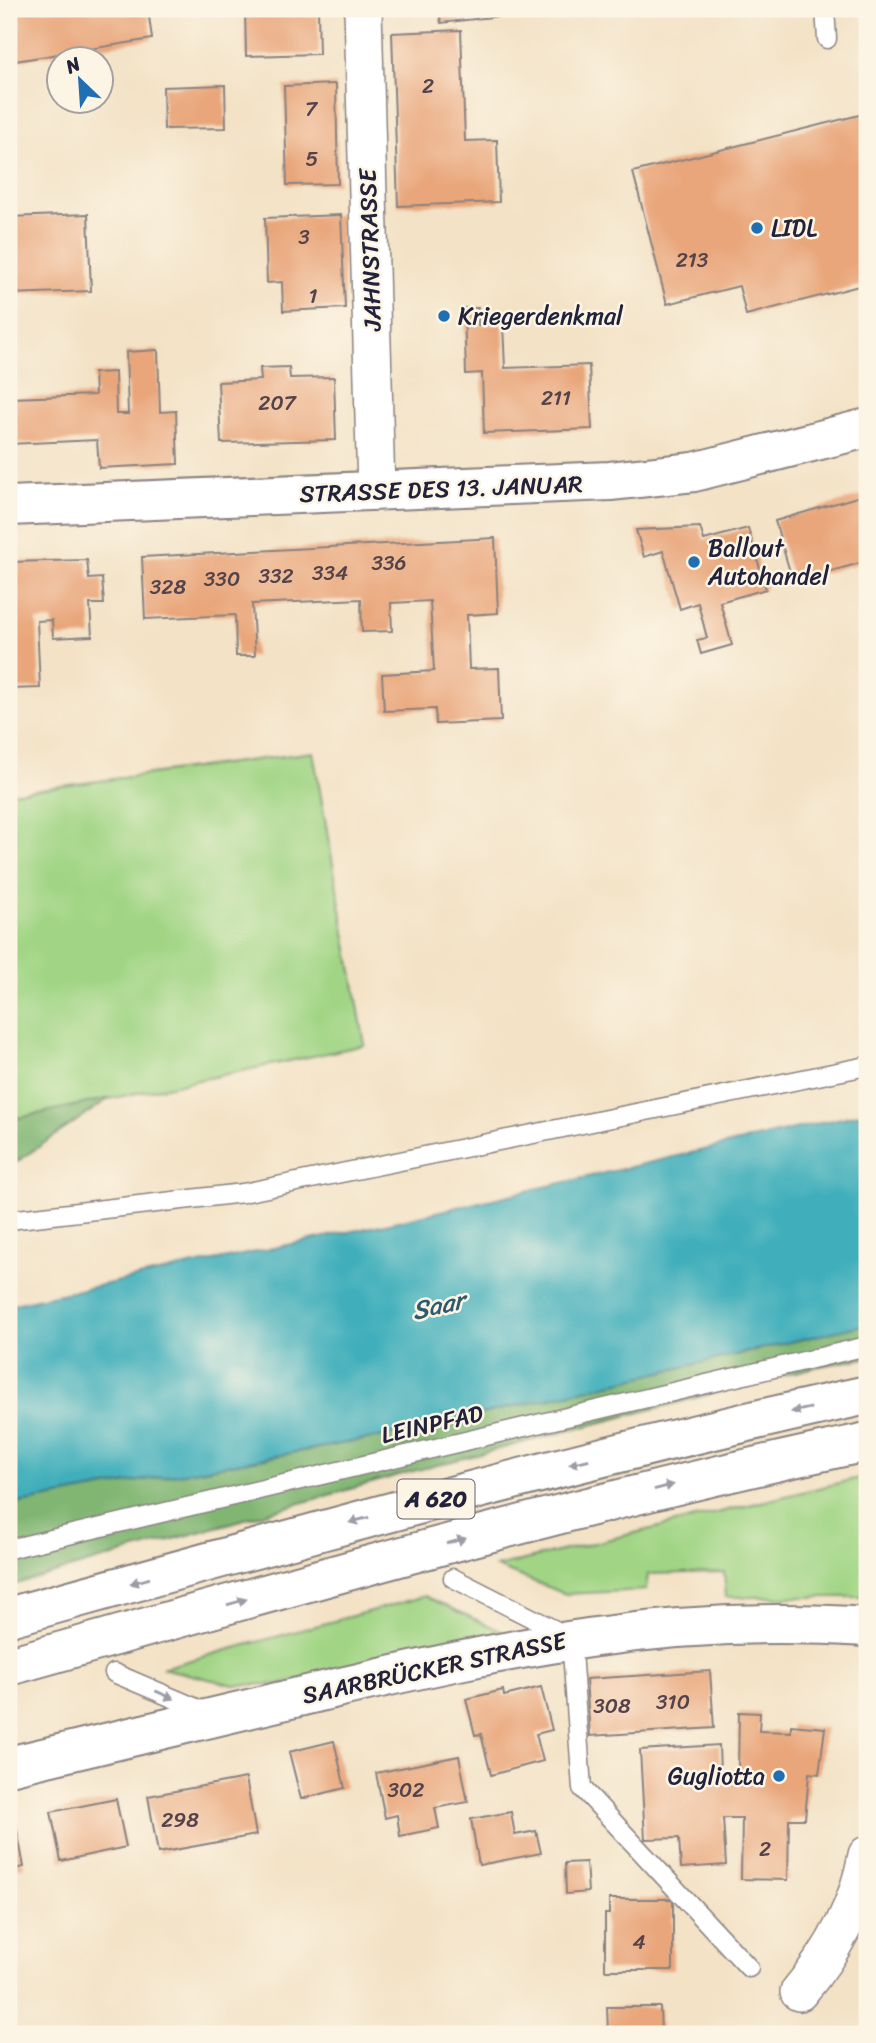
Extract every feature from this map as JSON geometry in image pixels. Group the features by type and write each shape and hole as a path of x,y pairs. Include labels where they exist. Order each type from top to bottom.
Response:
{"main road":[{"name":"STRASSE DES 13. JANUAR","path":"9,506 610,481 694,472 867,428"},
{"name":"A 620","path":"9,1617 524,1476 711,1429 867,1395"},
{"name":"A 620","path":"9,1666 527,1521 719,1473 867,1442"},
{"name":"SAARBRÜCKER STRASSE","path":"9,1766 484,1654 571,1638 662,1628 775,1622 867,1627"}],"street":[{"name":"JAHNSTRASSE","path":"363,9 376,491"},
{"path":"799,1992 823,1963 865,1877"}],"lane":[{"path":"825,9 827,39"},
{"path":"9,1220 243,1193 867,1066"},
{"name":"LEINPFAD","path":"9,1549 867,1346"},
{"path":"453,1578 571,1638 582,1788 749,1968"},
{"path":"114,1673 215,1717"}],"green space":[{"path":"313,752 365,1045 9,1120 9,793"},
{"path":"110,1098 9,1167 9,1120"},
{"path":"867,1324 867,1358 819,1366 410,1472 9,1586 9,1505 400,1433"},
{"path":"867,1476 867,1597 726,1597 724,1572 648,1574 646,1590 566,1594 496,1567"},
{"path":"425,1596 505,1633 279,1684 234,1685 162,1668"}],"water":[{"name":"Saar","path":"867,1112 867,1324 400,1433 9,1505 9,1305 385,1224"}],"building":[{"path":"33,9 148,9 152,39 108,46 46,46 46,56 9,62 9,12"},
{"path":"245,9 318,9 319,54 246,56"},
{"path":"439,9 551,9 551,10 441,23"},
{"path":"461,30 465,141 497,140 499,202 398,206 392,33"},
{"path":"336,84 338,184 287,185 284,86"},
{"path":"225,85 226,128 164,129 163,87"},
{"name":"LIDL","path":"867,113 867,284 746,315 739,286 667,304 633,172"},
{"path":"88,214 91,291 9,294 9,217"},
{"path":"341,215 345,308 283,311 282,282 267,283 265,218"},
{"path":"464,308 478,308 478,325 503,324 505,368 589,365 592,429 484,433 482,373 466,374"},
{"path":"158,350 160,412 176,411 178,464 99,468 97,440 9,444 11,398 95,395 94,373 115,372 116,414 128,414 126,352"},
{"path":"289,367 290,378 334,377 336,440 221,443 218,382 261,380 260,368"},
{"path":"867,494 867,561 793,582 775,521"},
{"path":"700,527 704,540 748,528 766,589 720,602 732,645 701,654 697,640 707,638 698,603 680,609 663,551 644,557 636,530"},
{"path":"495,538 498,613 467,615 469,669 499,668 501,721 436,724 435,709 384,711 382,674 434,671 430,601 391,603 392,631 362,632 361,599 252,604 255,656 236,656 235,615 145,619 142,557"},
{"path":"87,560 89,579 102,578 104,604 90,604 92,636 53,638 52,620 37,621 40,688 9,689 9,562"},
{"path":"710,1671 714,1728 590,1736 586,1679"},
{"path":"541,1687 552,1730 536,1734 543,1761 491,1775 481,1734 475,1735 466,1699 503,1690 504,1696"},
{"path":"739,1712 760,1713 759,1731 791,1732 791,1725 825,1728 819,1774 809,1773 805,1819 789,1819 788,1880 741,1879 742,1818 723,1818 726,1865 681,1868 679,1838 645,1839 640,1750 719,1745 720,1771 738,1771"},
{"path":"334,1741 345,1788 301,1799 289,1752"},
{"path":"459,1756 468,1802 435,1808 439,1828 400,1836 397,1815 385,1818 376,1773"},
{"path":"246,1778 256,1835 158,1853 148,1796"},
{"path":"116,1799 126,1847 61,1861 51,1812"},
{"path":"511,1812 515,1835 536,1831 541,1853 479,1865 471,1819"},
{"path":"15,1819 24,1867 9,1870 9,1820"},
{"path":"586,1862 588,1892 566,1894 565,1863"},
{"path":"609,1899 673,1899 673,1970 605,1970 605,1914 609,1914"},
{"path":"607,2007 660,2007 661,2034 608,2034"}],"place":[{"name":"LIDL","path":"757,228"},
{"name":"Kriegerdenkmal","path":"444,316"},
{"name":"Ballout Autohandel","path":"694,562"},
{"name":"Gugliotta","path":"779,1776"}]}
